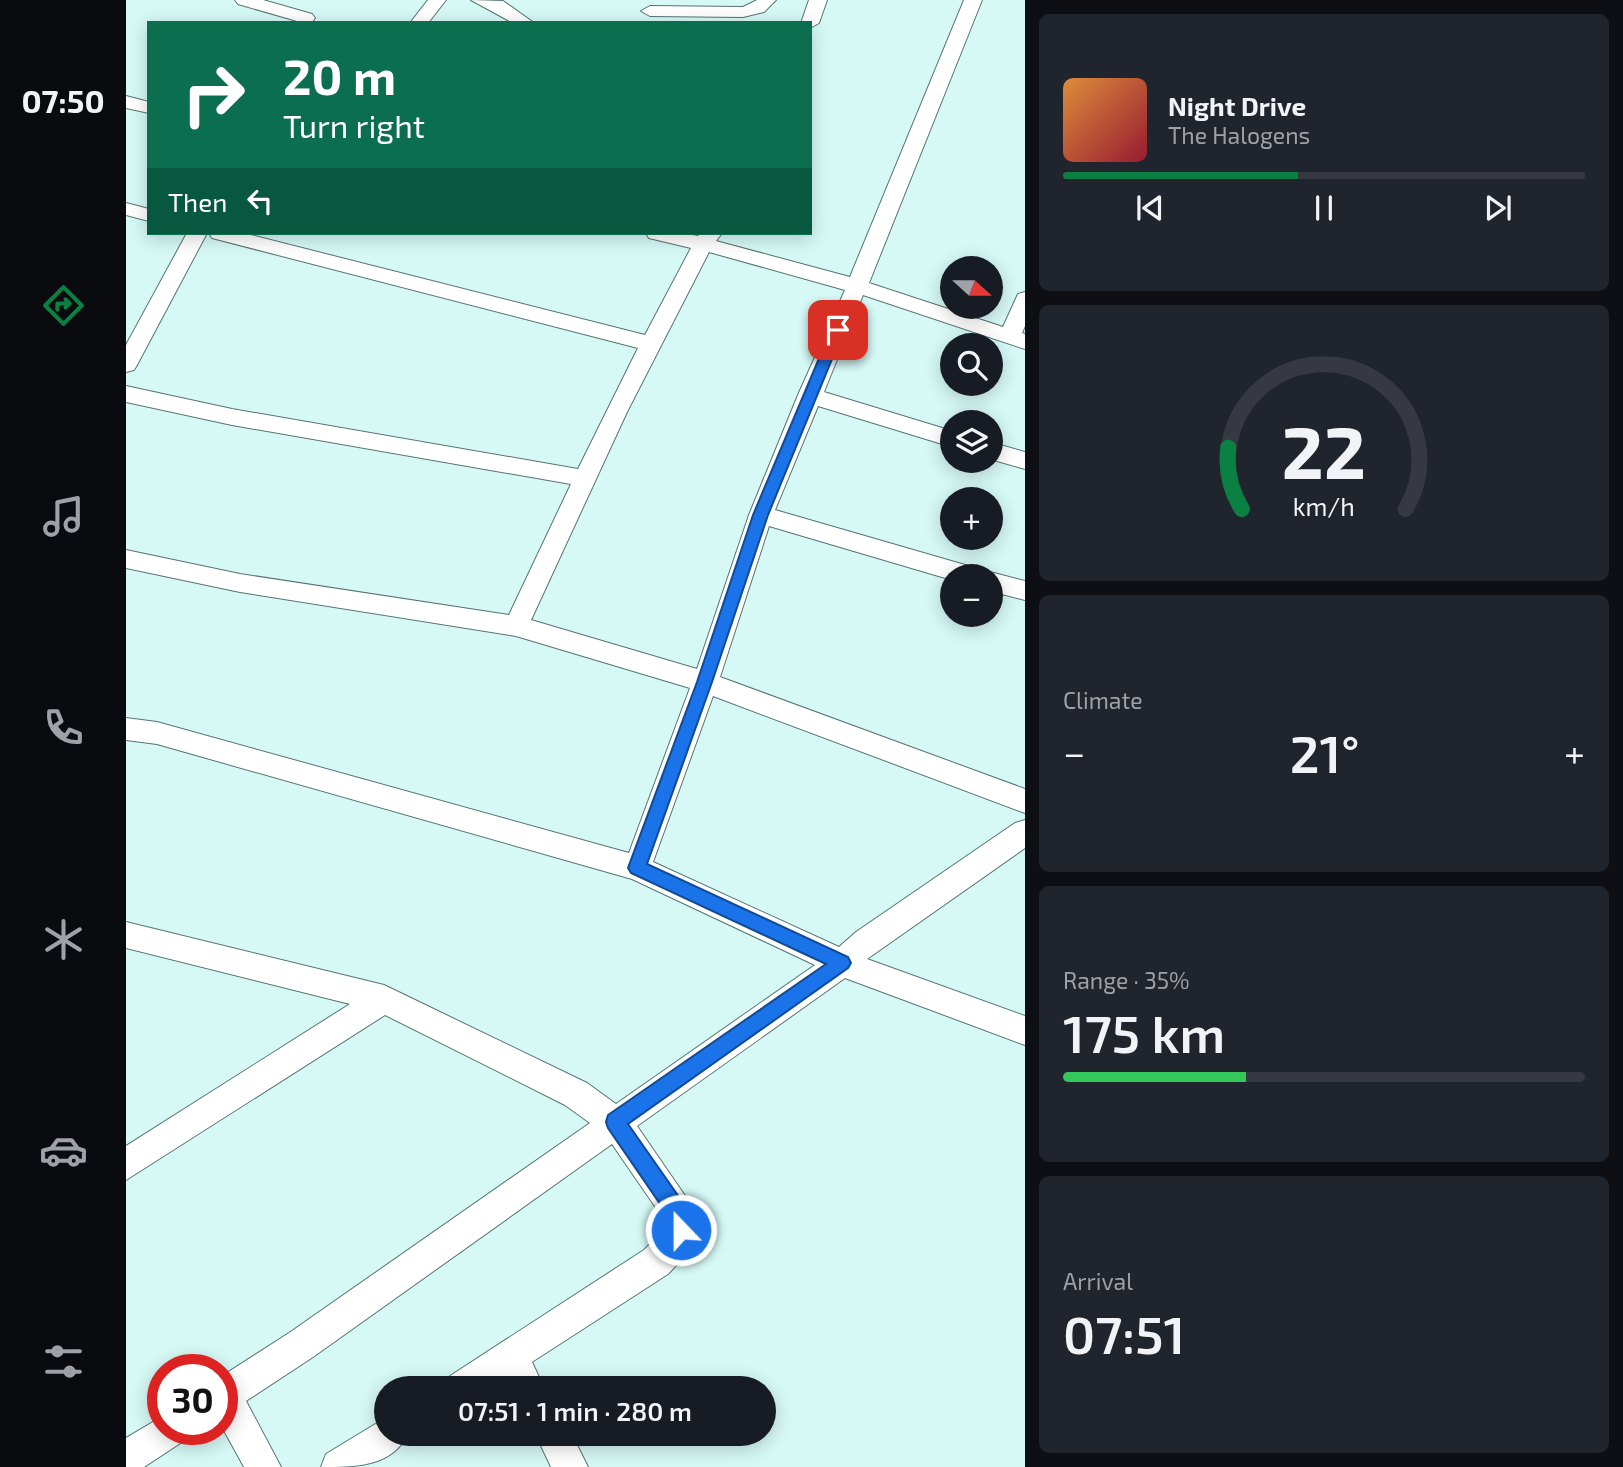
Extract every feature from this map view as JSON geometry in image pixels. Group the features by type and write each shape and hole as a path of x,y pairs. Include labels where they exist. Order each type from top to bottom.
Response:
{"street":[{"path":"244,0 307,17"},
{"path":"421,21 437,0"},
{"path":"650,11 743,12 758,8 767,0"},
{"path":"811,21 818,0"},
{"path":"637,868 705,682 761,515 973,0"},
{"path":"492,2 522,21"},
{"path":"126,124 137,106"},
{"path":"126,209 147,214"},
{"path":"126,365 196,235"},
{"path":"227,235 650,344"},
{"path":"677,235 708,238 1019,337 1024,299"},
{"path":"516,626 583,478 650,344 708,238"},
{"path":"126,394 232,417 583,478"},
{"path":"809,395 940,435"},
{"path":"1003,454 1024,461"},
{"path":"761,515 940,567"},
{"path":"126,559 240,583 516,626 705,682 1024,801"},
{"path":"1003,585 1024,591"},
{"path":"126,729 157,733 637,868 842,963 1024,1031"},
{"path":"238,1386 301,1345 842,963 866,941 1024,832"},
{"path":"126,935 384,999 576,1094 615,1122 681,1217 681,1230 672,1247 656,1262 481,1376"},
{"path":"126,1164 384,999"},
{"path":"510,1357 520,1376"},
{"path":"238,1423 263,1467"},
{"path":"339,1467 374,1444"},
{"path":"126,1458 147,1445"},
{"path":"559,1446 570,1467"}],"route":[{"path":"681,1230 681,1217 615,1122 842,963 637,868 705,682 761,515 838,330"}]}
